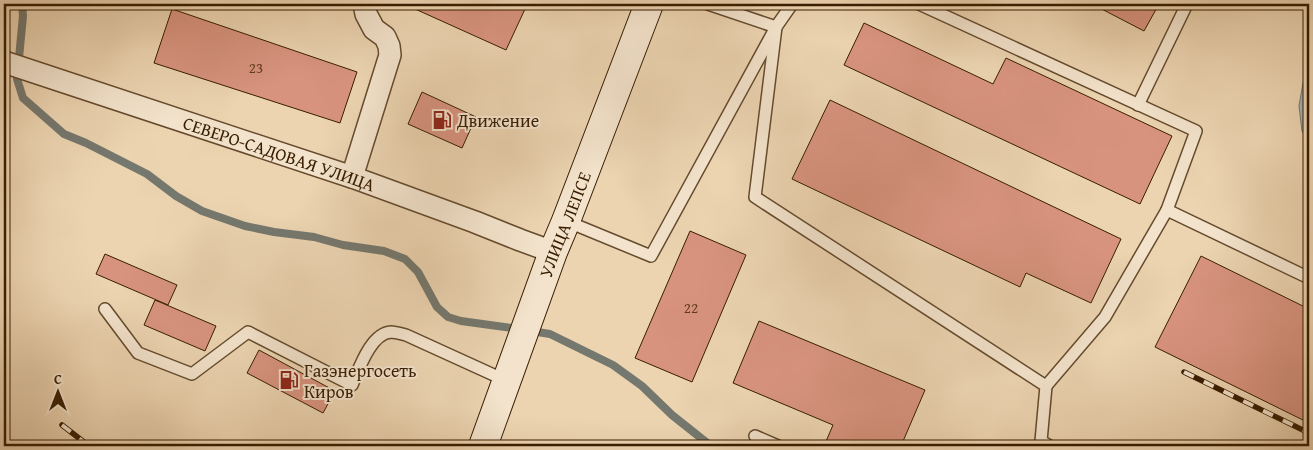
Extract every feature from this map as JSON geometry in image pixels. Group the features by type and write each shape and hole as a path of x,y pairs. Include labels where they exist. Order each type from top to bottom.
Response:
{"main road":[{"name":"УЛИЦА ЛЕПСЕ","path":"483,446 553,252 649,4"}],"street":[{"path":"352,177 390,55 389,46 385,38 374,29 366,14 364,4"},
{"name":"СЕВЕРО-САДОВАЯ УЛИЦА","path":"4,62 352,177 553,252"}],"lane":[{"path":"708,4 776,27"},
{"path":"566,221 651,256 776,27 792,4"},
{"path":"919,4 1196,132 1167,210 1105,317 1046,386 1041,441 1050,446"},
{"path":"1138,105 1187,4"},
{"path":"776,27 755,197 1046,386"},
{"path":"1167,210 1309,278"},
{"path":"105,309 138,353 192,374 248,332 352,384 372,344 380,336 390,332 406,335 509,373"},
{"path":"755,436 778,446"}],"water":[{"path":"1309,61 1309,144 1302,131 1299,106 1306,66"}],"building":[{"path":"404,4 512,4 525,9 506,50"},
{"path":"1092,4 1159,4 1144,31"},
{"path":"172,9 357,72 340,123 154,63"},
{"path":"864,23 993,84 1006,58 1172,136 1140,204 844,65"},
{"name":"Движение","path":"422,92 476,117 462,148 408,124"},
{"path":"830,100 1121,239 1091,303 1026,273 1020,287 792,179"},
{"path":"690,231 746,255 692,382 635,358"},
{"path":"105,254 177,285 168,305 96,274"},
{"path":"1201,256 1309,309 1309,423 1155,347"},
{"path":"155,300 216,326 205,351 144,325"},
{"path":"759,321 925,390 901,446 824,446 833,425 733,383"},
{"path":"259,350 335,391 323,413 247,373"}],"waterway":[{"path":"22,4 23,16 17,79 23,98 64,134 147,174 176,196 202,211 245,226 384,251 405,259 418,272 437,307 448,317 461,321 519,329"},
{"path":"531,331 550,334 613,365 642,386 672,415 711,446"}],"railway":[{"path":"1184,372 1309,433"},
{"path":"62,425 89,446"}],"place":[{"name":"Движение","path":"442,120"},
{"name":"Газэнергосеть Киров","path":"289,380"}]}
